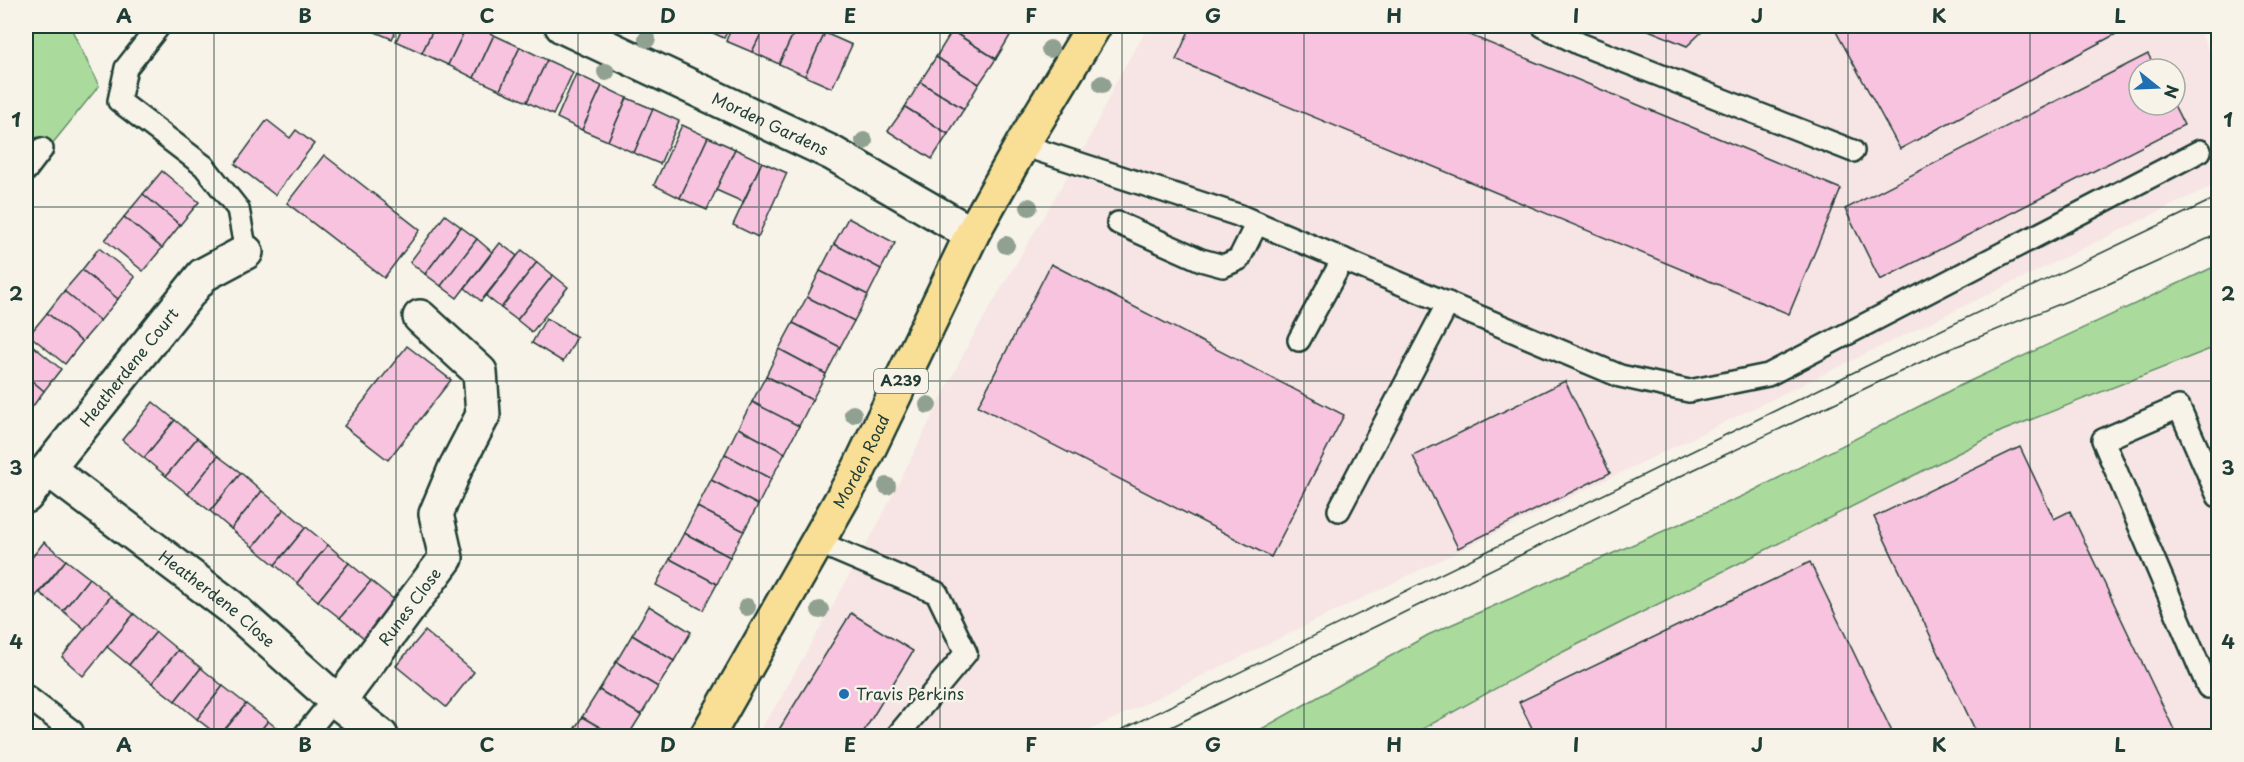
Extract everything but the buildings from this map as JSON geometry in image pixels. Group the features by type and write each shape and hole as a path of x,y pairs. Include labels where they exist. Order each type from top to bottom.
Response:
{"main road":[{"name":"Morden Road","path":"707,736 859,470 972,234 1022,145 1094,26"}],"street":[{"name":"Morden Gardens","path":"562,26 832,153 972,234"},
{"name":"Heatherdene Court","path":"26,496 203,275 246,252"},
{"name":"Runes Close","path":"336,701 446,558 436,514 455,469 483,415 480,372 420,317"},
{"name":"Heatherdene Close","path":"48,469 231,607 336,701 381,736"}],"lane":[{"path":"159,26 126,68 119,101 204,166 238,208 246,252"},
{"path":"1543,26 1580,44 1853,151"},
{"path":"1022,145 1238,215 1620,376 1689,391 1768,375 2200,151"},
{"path":"26,171 42,149"},
{"path":"1118,223 1201,260 1223,266 1239,259 1257,223"},
{"path":"1299,340 1343,260"},
{"path":"1339,510 1448,303"},
{"path":"2208,687 2103,440 2179,407 2218,496"},
{"path":"817,542 937,593 966,653 897,736"},
{"path":"26,696 72,731 73,736"},
{"path":"304,736 336,701"}],"shaded area":[{"path":"1149,26 2197,26 2218,69 2218,183 1078,736 756,736 780,699 877,526 969,343 1087,143 1120,74"},
{"path":"2218,346 2218,736 1410,736 1547,660 2002,431"}],"green space":[{"path":"26,26 70,26 99,86 48,149 26,130"},
{"path":"2218,265 2218,346 2002,431 1547,660 1410,736 1249,736 1428,635 1745,495 1955,388"}],"tram line":[{"path":"1109,736 2218,197"},
{"path":"1153,736 1693,470 1940,353 2104,286 2218,234"}],"place":[{"name":"Travis Perkins","path":"844,694"}]}
